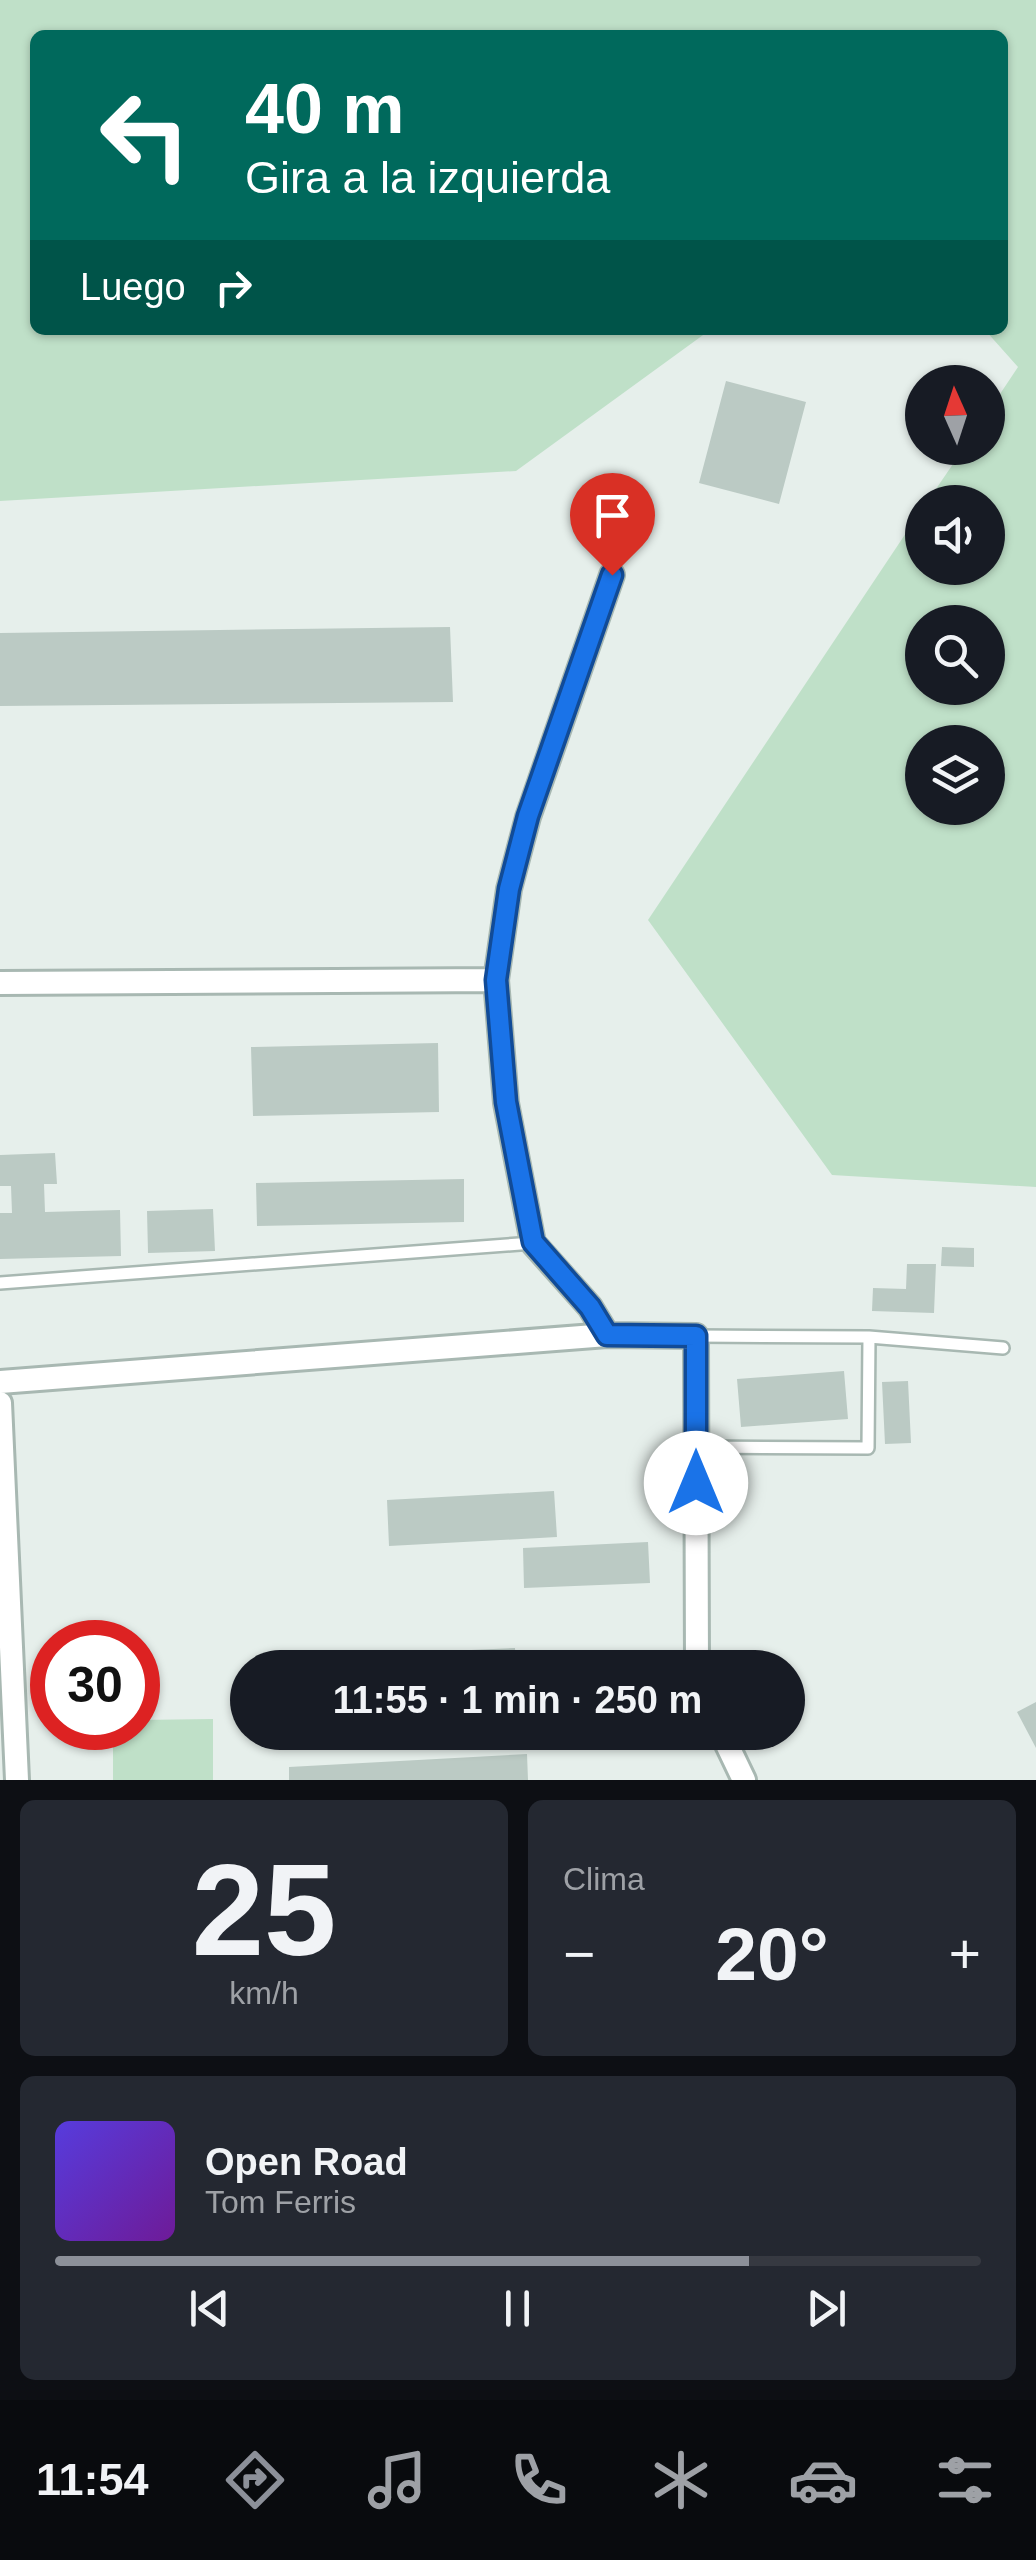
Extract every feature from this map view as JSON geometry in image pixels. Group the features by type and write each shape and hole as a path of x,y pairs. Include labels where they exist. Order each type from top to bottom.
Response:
{"street":[{"path":"607,1335 590,1307 533,1242 506,1102 496,980 509,889 528,816 612,575"},
{"path":"0,983 496,980"},
{"path":"0,1382 607,1335 696,1336 697,1650"},
{"path":"0,1404 17,1780"},
{"path":"730,1750 744,1780"}],"lane":[{"path":"0,1283 533,1242"},
{"path":"696,1336 868,1337 1002,1348"},
{"path":"696,1447 868,1448 868,1337"}],"green space":[{"path":"0,0 1036,0 1036,1187 832,1175 648,920 905,534 905,585 1005,585 1005,485 939,485 952,465 1005,465 1005,386 1018,367 989,335 1008,335 1008,30 30,30 30,335 703,335 516,471 0,501"},
{"path":"213,1719 213,1780 113,1780 113,1750 160,1750 160,1720"}],"building":[{"path":"726,381 806,402 779,504 699,483"},
{"path":"450,627 453,702 0,706 0,633"},
{"path":"438,1043 439,1112 253,1116 251,1047"},
{"path":"55,1153 57,1184 44,1184 45,1212 120,1210 121,1256 0,1259 0,1213 12,1213 11,1186 0,1186 0,1155"},
{"path":"464,1179 464,1222 257,1226 256,1183"},
{"path":"213,1209 215,1251 148,1253 147,1211"},
{"path":"942,1247 974,1248 974,1267 941,1266"},
{"path":"907,1264 936,1264 934,1313 872,1311 873,1288 906,1289"},
{"path":"844,1371 848,1419 741,1427 737,1379"},
{"path":"908,1381 911,1443 885,1444 882,1382"},
{"path":"554,1491 557,1537 389,1546 387,1500"},
{"path":"648,1542 650,1583 524,1588 523,1548"},
{"path":"1036,1702 1036,1748 1017,1712"},
{"path":"527,1754 528,1780 289,1780 289,1767"}],"route":[{"path":"612,575 528,816 509,889 496,980 506,1102 533,1242 590,1307 607,1335 696,1336 696,1483"}]}
